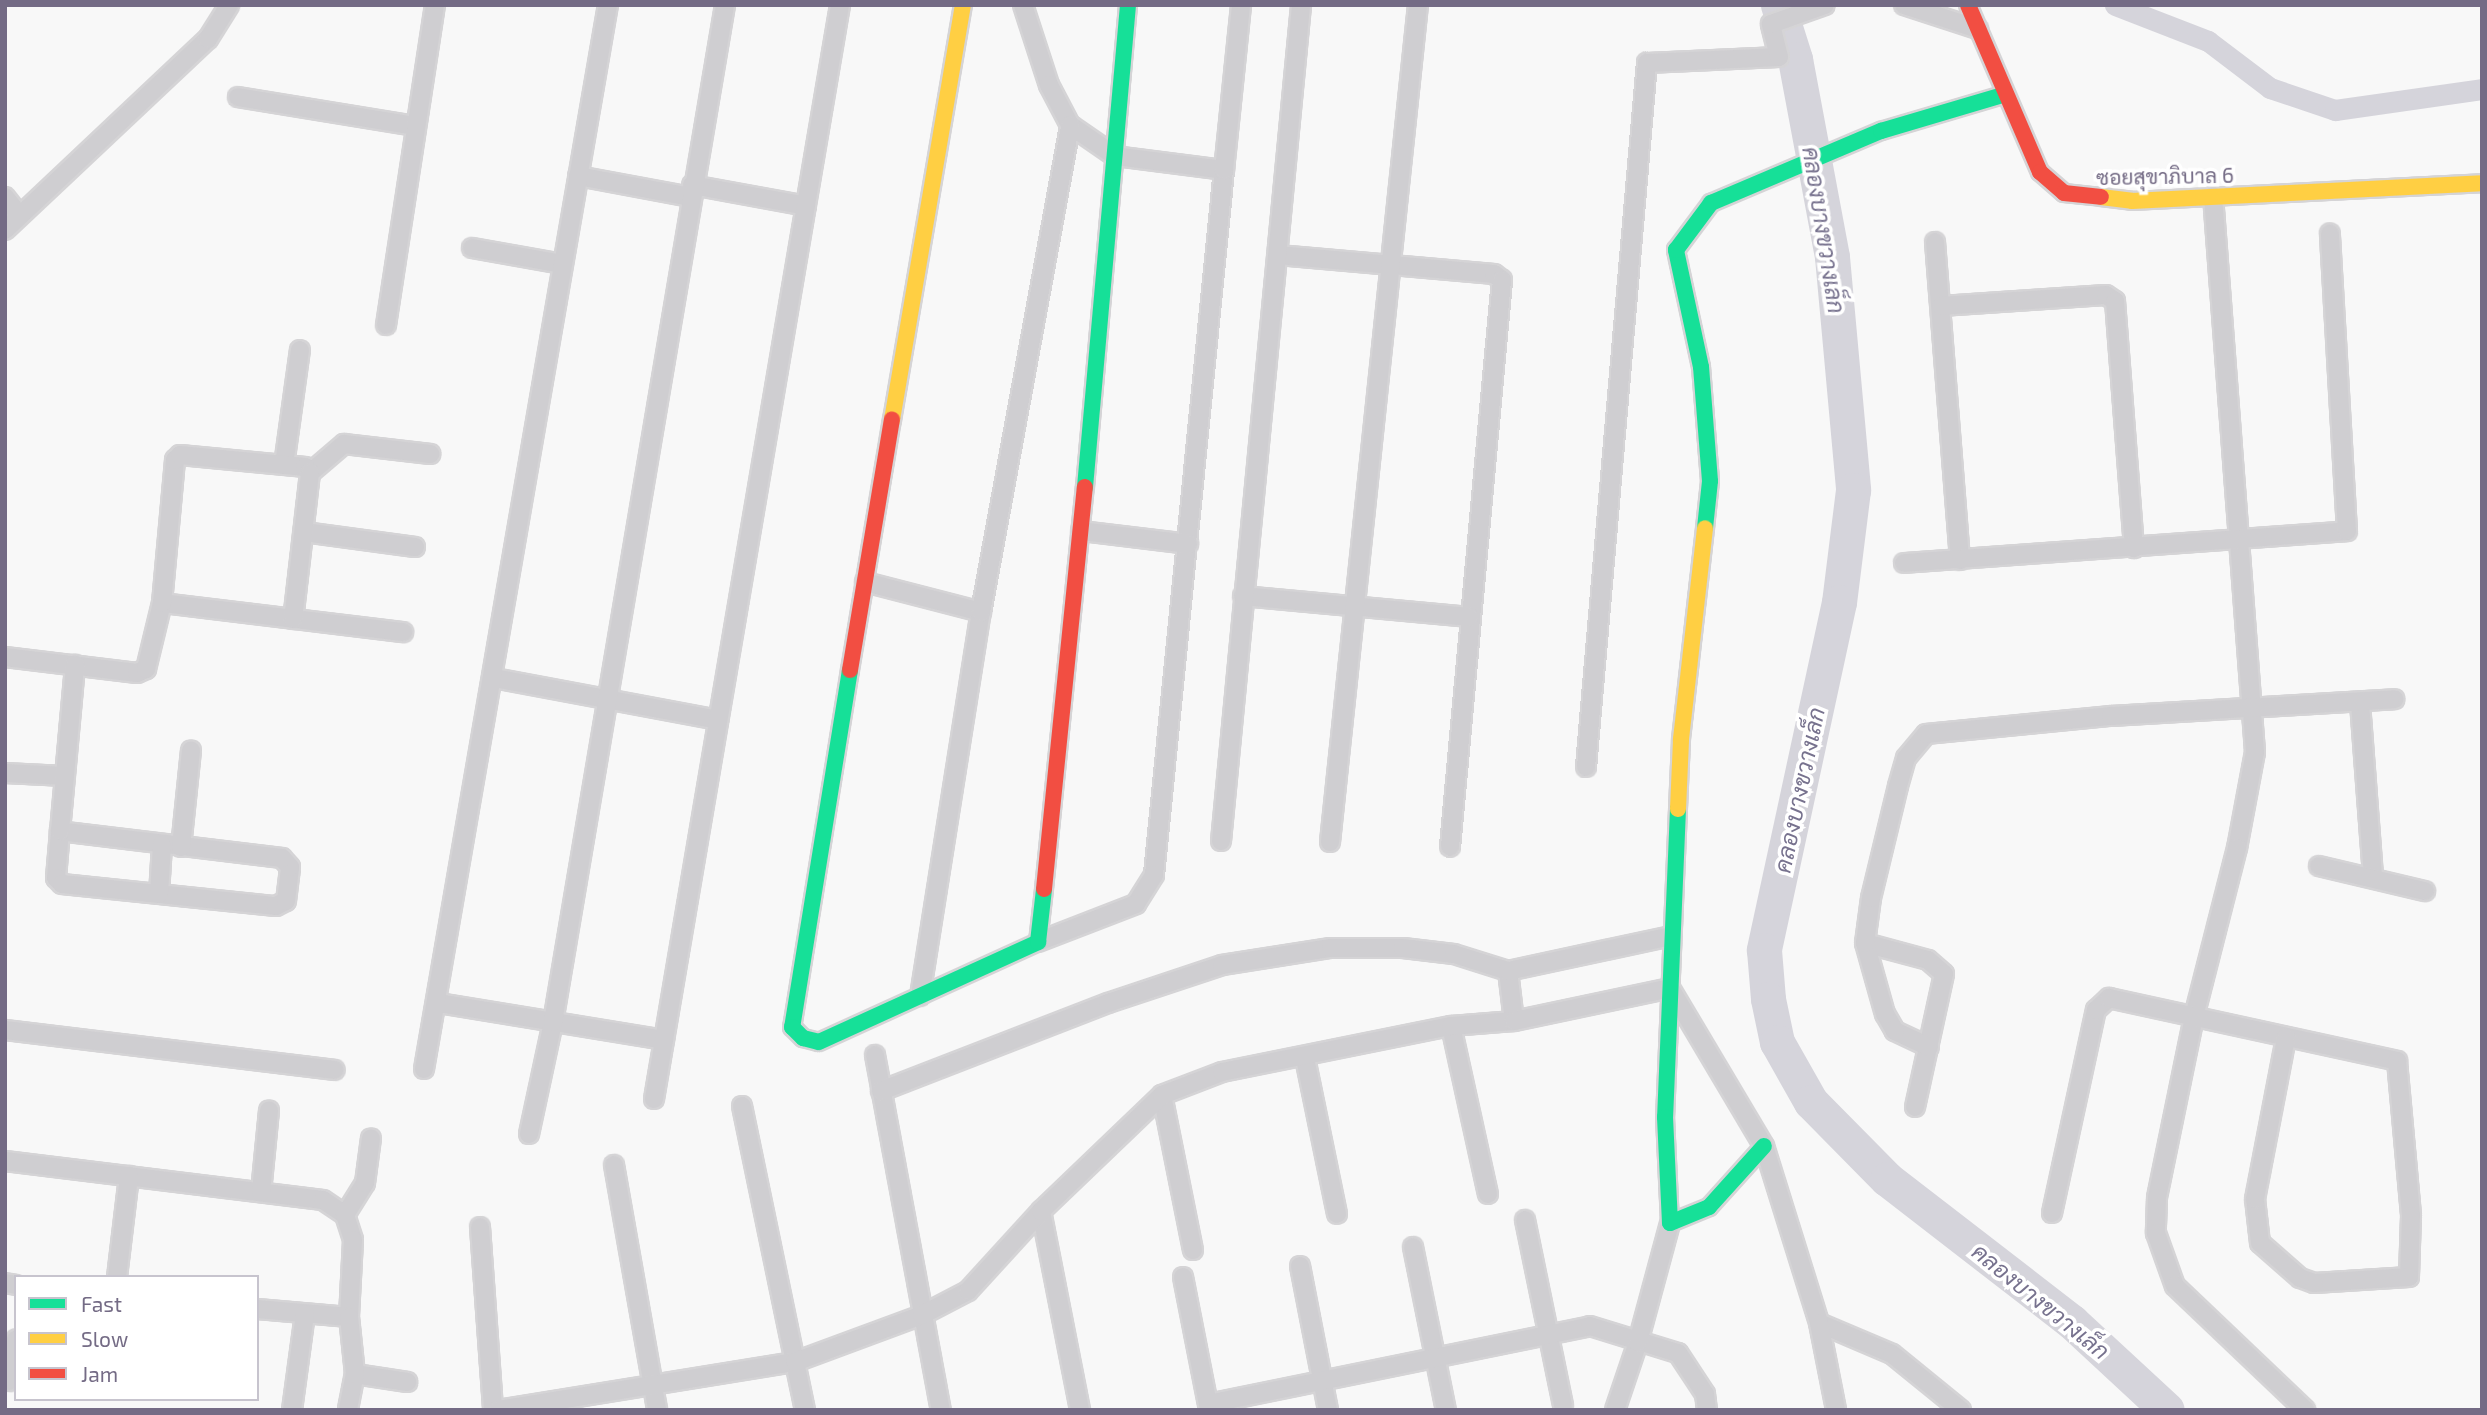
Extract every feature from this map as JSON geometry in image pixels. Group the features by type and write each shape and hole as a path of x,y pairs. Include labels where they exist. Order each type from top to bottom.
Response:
{"street":[{"path":"9,224 200,47 229,5"},
{"path":"386,325 435,5"},
{"path":"424,1069 439,1003 608,5"},
{"path":"529,1134 553,1022 605,699 725,5"},
{"path":"654,1098 840,5"},
{"path":"962,5 792,1007 793,1027 803,1038 819,1042 1038,942 1136,904 1154,875 1241,5"},
{"path":"1023,5 1049,85 1070,125 1115,156 1224,170"},
{"path":"1038,942 1081,531 1128,5"},
{"path":"1221,841 1301,5"},
{"path":"1330,842 1357,606 1418,5"},
{"path":"1586,767 1647,63 1780,57 1771,27 1774,22 1800,16 1825,5"},
{"path":"1904,5 1973,17"},
{"name":"ซอยสุขาภิบาล 6","path":"1973,17 2040,172 2064,193 2132,201 2482,183"},
{"path":"1615,1410 1639,1342 1670,1223 1665,1117 1681,739 1710,481 1701,367 1676,250 1710,203 1881,131 2006,94"},
{"path":"238,97 415,126"},
{"path":"920,996 981,612 1070,125"},
{"path":"578,176 806,206"},
{"path":"2213,196 2255,752 2239,835 2194,1017 2157,1198 2156,1233 2165,1268 2196,1310 2305,1410"},
{"path":"5,197 9,224"},
{"path":"1904,563 2341,534 2349,527 2330,233"},
{"path":"1935,242 1960,560"},
{"path":"472,248 563,264"},
{"path":"1278,255 1494,274 1503,285 1469,617 1450,847"},
{"path":"1941,306 2106,295 2115,301 2134,548"},
{"path":"284,465 300,351"},
{"path":"293,619 310,472 344,444 430,454"},
{"path":"5,657 137,673 146,669 162,603 175,460 187,455 305,467 310,472"},
{"path":"1081,531 1188,544"},
{"path":"304,532 415,547"},
{"path":"865,582 981,612"},
{"path":"1243,596 1469,617"},
{"path":"162,603 403,632"},
{"path":"60,831 282,858 290,867 286,901 276,906 57,883 60,831 75,665"},
{"path":"494,678 718,720"},
{"path":"1929,1047 1895,1031 1885,1014 1866,943 1871,898 1906,758 1926,734 2111,716 2394,699"},
{"path":"2360,702 2373,876"},
{"path":"181,847 191,751"},
{"path":"5,774 65,776"},
{"path":"159,894 162,845"},
{"path":"2319,866 2373,876 2425,891"},
{"path":"881,1091 1108,1003 1222,965 1331,948 1403,948 1454,954 1508,971 1671,936"},
{"path":"1866,943 1941,967 1945,985 1915,1107"},
{"path":"1508,971 1514,1021"},
{"path":"480,1227 495,1410 795,1362 922,1315 968,1291 1041,1211 1162,1096 1222,1072 1305,1058 1451,1026 1514,1021 1670,988"},
{"path":"1670,988 1764,1146 1819,1323 1836,1410"},
{"path":"2052,1213 2099,1002 2109,998 2397,1061 2411,1216 2411,1274 2404,1280 2314,1283 2300,1278 2260,1243 2255,1199 2286,1038"},
{"path":"439,1003 664,1040"},
{"path":"1451,1026 1488,1195"},
{"path":"5,1030 335,1070"},
{"path":"875,1055 941,1410"},
{"path":"1305,1058 1337,1214"},
{"path":"1162,1096 1193,1250"},
{"path":"742,1106 805,1410"},
{"path":"261,1192 270,1110"},
{"path":"345,1215 365,1183 371,1138"},
{"path":"1670,1223 1709,1207 1764,1146"},
{"path":"5,1161 323,1200 345,1215 353,1240 349,1317 355,1374 348,1409"},
{"path":"614,1165 657,1410"},
{"path":"117,1275 129,1177"},
{"path":"1041,1211 1080,1410"},
{"path":"1525,1220 1563,1405"},
{"path":"1413,1247 1446,1410"},
{"path":"1300,1266 1328,1410"},
{"path":"1183,1276 1209,1407 1322,1379 1590,1326 1678,1353 1704,1394 1707,1410"},
{"path":"259,1309 349,1317"},
{"path":"292,1410 305,1314"},
{"path":"1819,1323 1892,1354 1961,1410"},
{"path":"10,1381 14,1353"},
{"path":"355,1374 407,1382"}],"waterway":[{"name":"คลองบางขวางเล็ก","path":"1778,5 1795,59 1832,257 1853,490 1839,602 1764,950 1768,999 1777,1042 1811,1102 1887,1179 2072,1322 2167,1410"},
{"path":"2115,5 2208,41 2270,88 2335,110 2482,89"}],"traffic: fast":[{"path":"1085,487 1128,5"},
{"path":"1705,528 1710,481 1701,367 1676,250 1711,203 1881,131 2006,94"},
{"path":"850,670 792,1027 803,1038 819,1042 1038,942 1044,889"},
{"path":"1678,809 1665,1117 1670,1223 1709,1207 1764,1146"}],"traffic: slow":[{"path":"892,420 963,5"},
{"path":"2101,197 2132,201 2482,183"},
{"path":"1678,809 1681,739 1705,528"}],"traffic: jam":[{"path":"1968,5 2040,172 2064,193 2101,197"},
{"path":"850,670 892,420"},
{"path":"1044,889 1085,487"}]}
